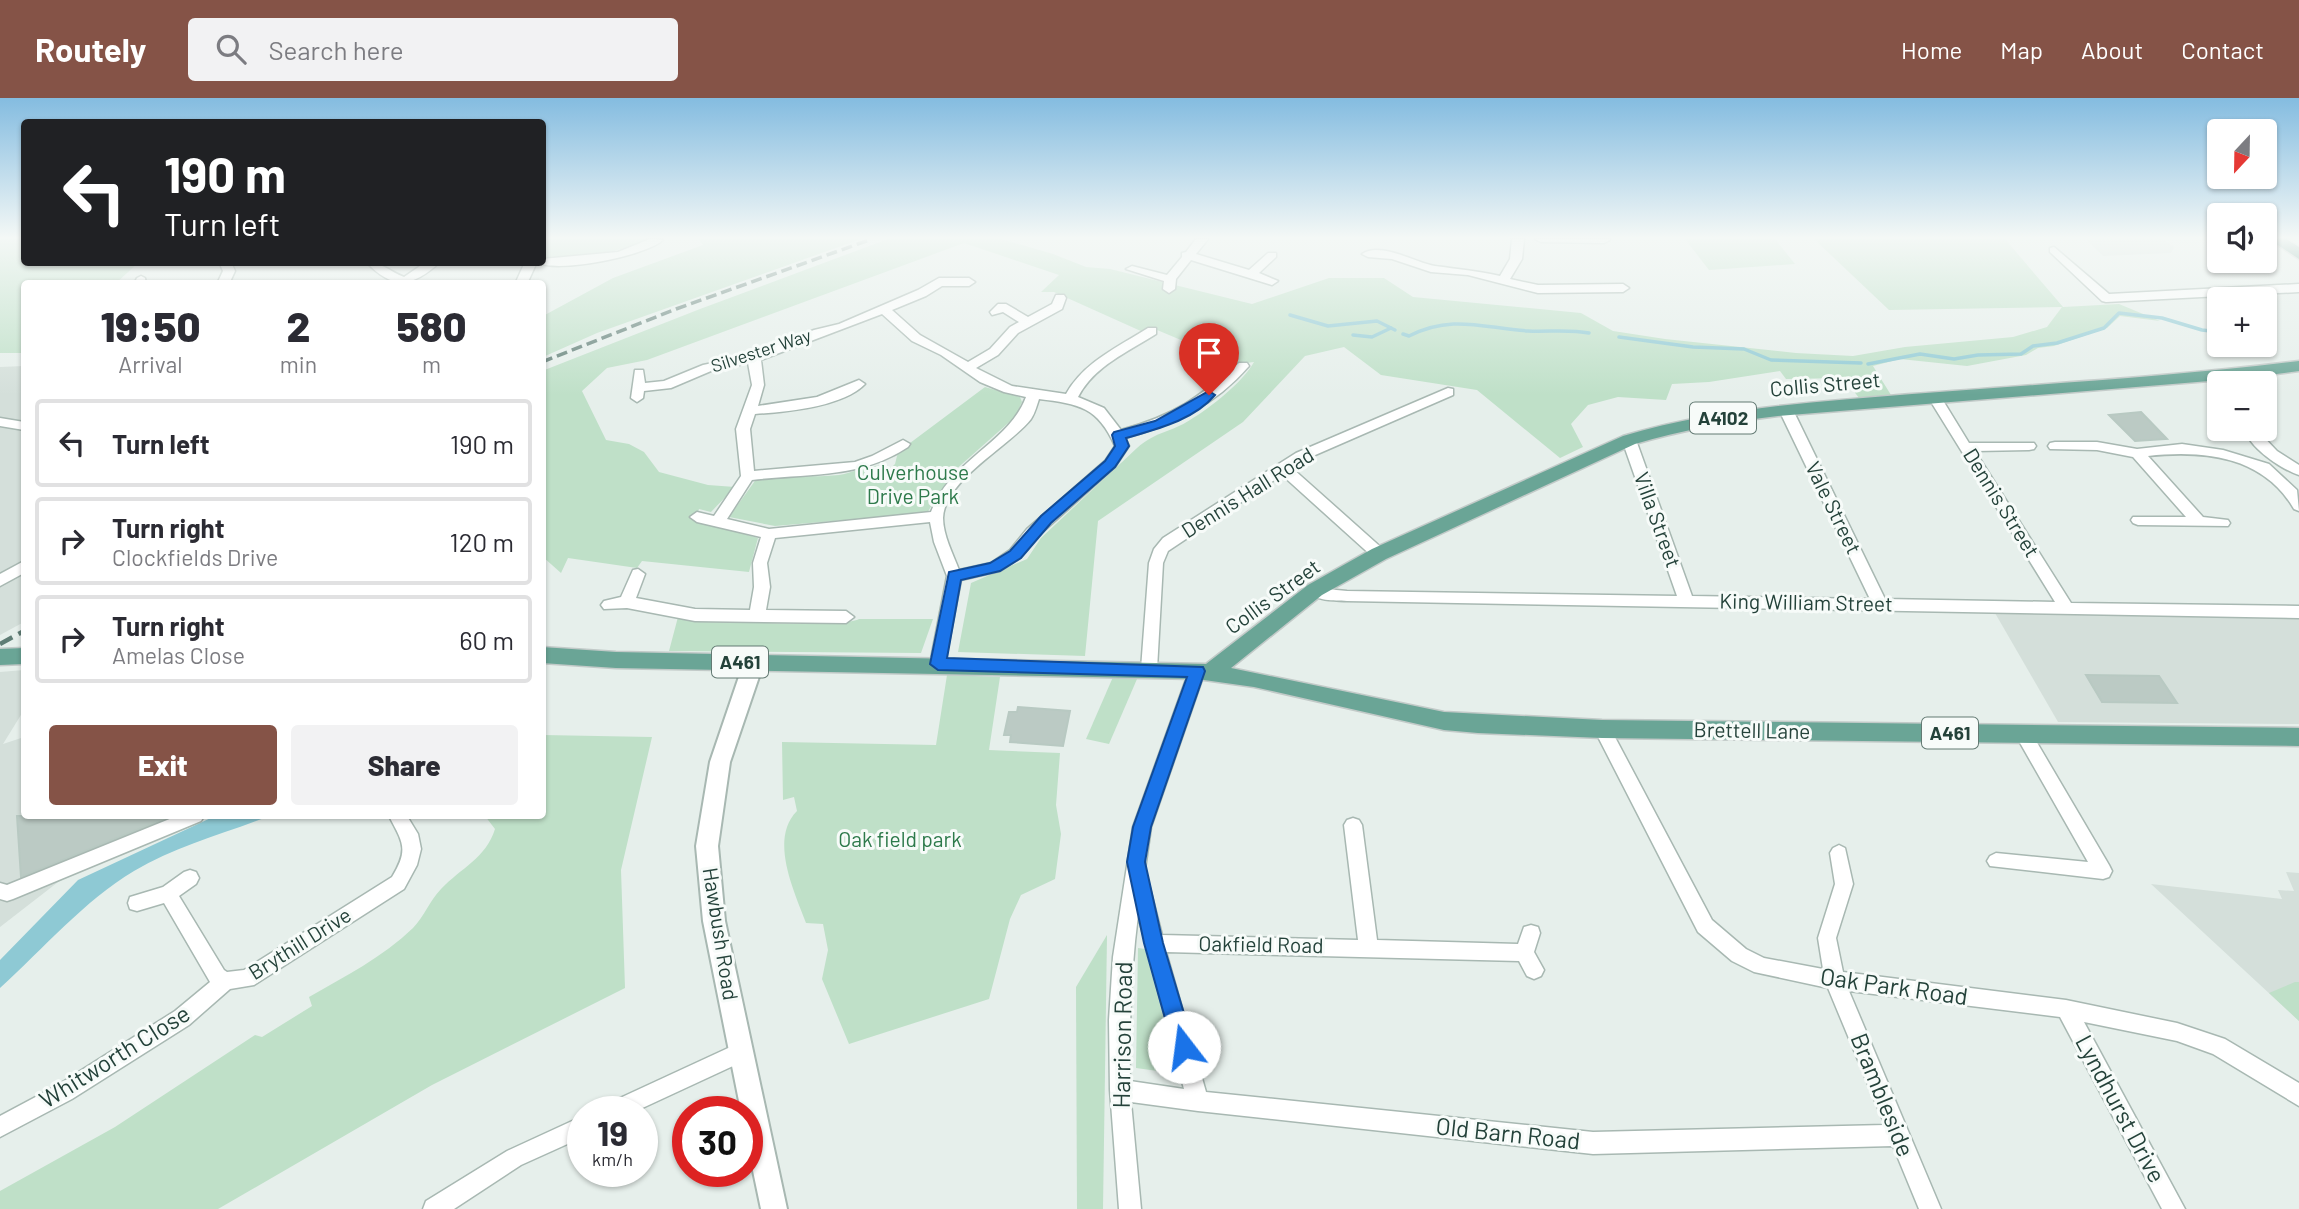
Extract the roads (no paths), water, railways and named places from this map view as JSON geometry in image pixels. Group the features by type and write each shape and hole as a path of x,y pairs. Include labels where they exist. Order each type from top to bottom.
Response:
{"main road":[{"name":"Collis Street","path":"1204,672 1315,590 1379,554 1629,440 1683,424 1786,410 2190,380 2299,366"},
{"path":"1,657 21,656"},
{"name":"A461","path":"546,656 1204,672"},
{"name":"Brettell Lane","path":"1204,672 1254,679 1444,721 1602,729 2299,737"}],"street":[{"name":"Silvester Way","path":"638,386 666,385 707,368 754,358 818,333 843,327 925,291"},
{"path":"2099,291 2109,300 2254,291"},
{"path":"969,367 994,352 1014,330 1058,306 1060,298"},
{"path":"996,312 1002,307 1028,322"},
{"path":"883,309 917,339 1004,389 1071,398 1101,410 1112,422 1122,446 1110,464 1074,492 1032,533 1015,554 995,567 954,576"},
{"path":"1071,398 1081,379 1092,369 1152,331"},
{"path":"718,521 748,476 743,429 758,385 754,358"},
{"path":"1119,435 1160,424 1195,406 1243,366"},
{"path":"750,410 774,410 854,392"},
{"name":"Dennis Hall Road","path":"1149,669 1156,563 1168,541 1282,467 1448,392"},
{"path":"938,664 954,576 941,542 936,517 944,495 965,471 1026,416 1034,394"},
{"name":"Dennis Street","path":"1934,397 2067,609"},
{"name":"Vale Street","path":"1786,410 1880,606"},
{"path":"0,422 21,426"},
{"name":"Villa Street","path":"1629,440 1686,600"},
{"path":"2260,441 2273,455 2299,470"},
{"path":"748,476 805,470 839,470 866,465 890,460 904,444"},
{"path":"1967,447 2029,446"},
{"path":"2055,446 2096,446 2137,453 2193,449 2223,454 2264,467 2292,493 2299,506"},
{"path":"2137,453 2200,523"},
{"path":"1282,467 1379,554"},
{"path":"697,517 769,534 936,517"},
{"path":"2138,520 2223,523"},
{"path":"757,616 762,587 760,563 769,534"},
{"path":"0,581 21,568"},
{"path":"627,602 638,573"},
{"name":"King William Street","path":"1315,590 1323,594 1347,596 2299,612"},
{"path":"609,605 627,602 695,615 846,617"},
{"name":"Hawbush Road","path":"754,662 720,762 707,846 714,921 739,1053 774,1209"},
{"name":"Harrison Road","path":"1130,1209 1120,1090 1119,1020 1122,969 1136,862 1142,827 1204,672"},
{"name":"Oak Park Road","path":"1602,729 1705,926 1739,955 1761,966 1835,980 2066,1009 2178,1032 2218,1046 2278,1080 2299,1096"},
{"path":"1996,861 2104,871 2023,734"},
{"path":"0,891 7,893 188,819"},
{"name":"Brythill Drive","path":"168,894 217,976 225,981 247,979 398,883 411,862 414,843 400,819"},
{"path":"1353,825 1368,947"},
{"name":"Brambleside","path":"1839,853 1844,884 1827,938 1835,980 1930,1209"},
{"name":"Harrison Road","path":"1136,862 1154,943 1198,1101"},
{"path":"137,903 168,894 190,878"},
{"path":"1531,933 1524,953 1534,970"},
{"name":"Oakfield Road","path":"1154,943 1524,953"},
{"name":"Whitworth Close","path":"0,1127 65,1092 182,1018 225,981"},
{"name":"Lyndhurst Drive","path":"2066,1009 2174,1209"},
{"path":"646,1096 739,1053"},
{"name":"Old Barn Road","path":"1120,1090 1198,1101 1593,1143 1898,1135"},
{"path":"434,1209 514,1158 567,1133"}],"water":[{"path":"209,819 261,819 183,847 134,871 98,896 0,988 0,960 78,880"}],"waterway":[{"path":"1868,364 1920,354 1954,359 1978,355 2021,354 2033,346 2057,343 2104,328 2119,313 2162,318 2207,331"},
{"path":"1290,315 1328,326 1377,321 1391,328"},
{"path":"1403,334 1409,336 1425,329 1454,324 1589,333"},
{"path":"1353,335 1372,337 1391,328"},
{"path":"1391,328 1395,330"},
{"path":"1619,337 1693,347 1744,349 1771,360 1861,363"}],"railway":[{"path":"546,360 727,291"},
{"path":"0,644 21,633"}],"park label":[{"name":"Culverhouse Drive Park","path":"913,485"},
{"name":"Oak field park","path":"900,840"}]}
